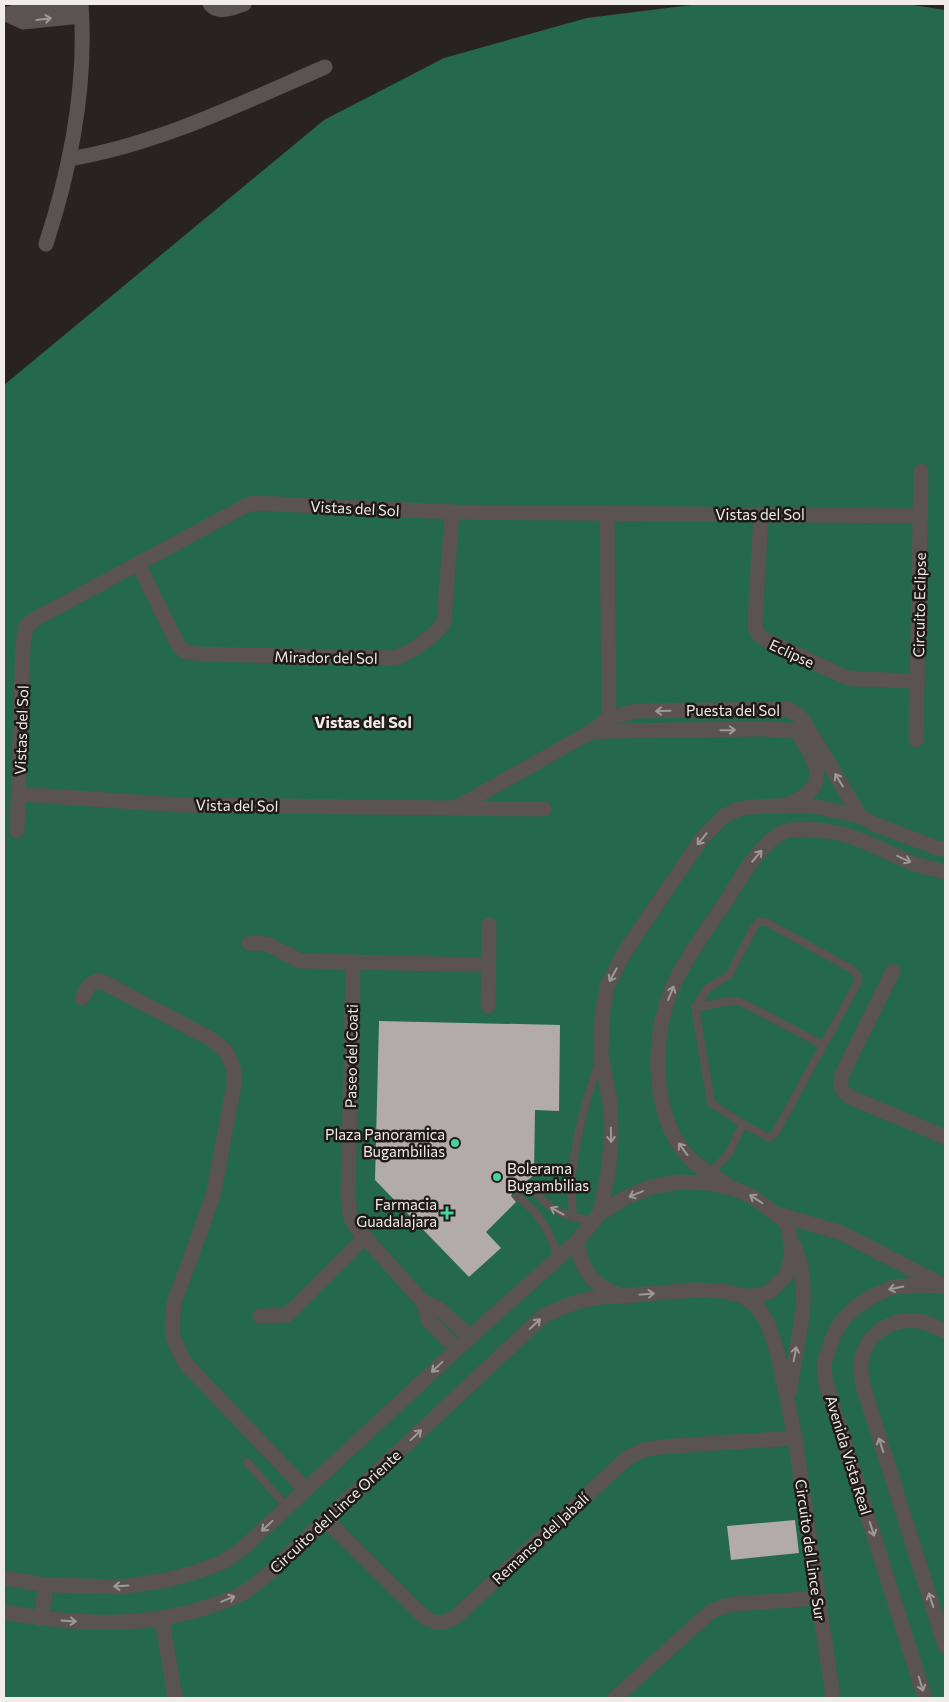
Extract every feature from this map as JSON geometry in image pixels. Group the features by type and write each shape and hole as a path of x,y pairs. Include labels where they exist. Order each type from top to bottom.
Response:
{"street":[{"path":"210,4 214,8 222,10 244,4"},
{"path":"6,15 22,10 51,6 81,9 80,87 69,159 46,244"},
{"path":"69,159 104,153 157,137 246,102 325,67"},
{"name":"Circuito Eclipse","path":"916,740 921,471"},
{"name":"Vistas del Sol","path":"18,831 23,642 26,626 35,619 251,503 452,512 921,516"},
{"name":"Mirador del Sol","path":"138,564 173,638 184,651 199,654 394,658 406,653 443,625 452,512"},
{"path":"456,808 589,733 609,724 608,514"},
{"name":"Eclipse","path":"761,514 756,632 764,639 845,677 917,681"},
{"path":"764,710 765,729"},
{"name":"Puesta del Sol","path":"609,724 636,711 791,710 816,765 817,781 808,794 788,804"},
{"name":"Puesta del Sol","path":"609,724 765,729 799,725"},
{"path":"799,725 860,816"},
{"name":"Vista del Sol","path":"19,794 179,805 544,809"},
{"path":"597,1217 608,1173 611,1141 610,1103 601,1056 602,1014 607,987 624,953 702,838 724,816 736,810 788,804 808,805 860,816 874,824 937,848 945,849"},
{"path":"735,1189 692,1161 680,1147 663,1107 657,1051 660,1022 671,991 690,956 750,865 768,842 786,831 806,829 837,831 867,841 914,864 945,872"},
{"path":"488,1006 489,925"},
{"path":"249,942 267,944 300,961 489,965"},
{"name":"Paseo del Coati","path":"353,962 348,1197 350,1215 354,1225 423,1302 428,1320 457,1349"},
{"path":"893,971 842,1072 840,1087 852,1098 945,1137"},
{"path":"82,998 89,984 94,981 101,982 209,1038 226,1053 231,1062 234,1072 234,1084 213,1196 174,1303 173,1338 185,1363 306,1490"},
{"path":"4,1578 46,1585 121,1587 167,1580 223,1562 242,1549 470,1337 577,1241 597,1217 625,1198 651,1187 679,1182 707,1182 735,1189 753,1196 776,1213 839,1232 945,1286"},
{"name":"Circuito del Lince Sur","path":"776,1213 788,1226 791,1240 800,1260 804,1286 802,1322 794,1358 789,1403"},
{"path":"260,1316 287,1314 365,1237"},
{"path":"743,1296 756,1296 769,1292 786,1276 792,1253 791,1240"},
{"path":"577,1241 580,1261 592,1279 604,1289 622,1296"},
{"name":"Avenida Vista Real","path":"926,1698 829,1394 825,1379 824,1363 834,1334 843,1319 857,1306 876,1294 894,1287 916,1284 945,1286"},
{"name":"Circuito del Lince Oriente","path":"4,1612 41,1619 82,1622 162,1619 241,1594 268,1575 543,1316 566,1305 590,1298 694,1290 723,1291 743,1296"},
{"name":"Circuito del Lince Sur","path":"743,1296 758,1308 768,1324 778,1351 789,1403 833,1698"},
{"name":"Paseo del Coati","path":"423,1302 438,1308 470,1337"},
{"path":"945,1331 923,1322 904,1320 893,1323 880,1330 871,1338 864,1351 861,1365 863,1386 945,1646"},
{"name":"Remanso del Jabalí","path":"326,1520 423,1616 432,1622 441,1624 452,1620 460,1613 634,1453 659,1447 794,1438"},
{"path":"41,1619 46,1585"},
{"path":"615,1698 710,1612 734,1604 818,1598"},
{"path":"162,1619 175,1698"}],"lane":[{"path":"759,922 766,922 852,970 858,976 857,984 823,1045 774,1135 766,1138 712,1103 695,1008 708,988 730,975 756,924 759,922"},
{"path":"695,1008 728,1001 739,1001 823,1045"},
{"path":"573,1218 572,1176 577,1134 601,1056"},
{"path":"710,1174 729,1153 743,1124"},
{"path":"530,1185 546,1204 556,1211 573,1218 597,1217"},
{"path":"517,1196 543,1221 555,1246 557,1258"},
{"path":"247,1462 287,1507"}],"green space":[{"path":"699,4 907,4 945,10 945,1698 4,1698 4,385 324,120 444,58 587,18"}],"building":[{"name":"Plaza Panoramica Bugambilias","path":"379,1021 560,1025 559,1111 535,1110 534,1175 513,1192 511,1196 516,1202 486,1232 501,1248 469,1277 375,1180"},
{"path":"795,1520 799,1553 731,1560 727,1526"}],"place":[{"name":"Plaza Panoramica Bugambilias","path":"455,1143"},
{"name":"Bolerama Bugambilias","path":"497,1177"},
{"name":"Farmacia Guadalajara","path":"447,1213"}],"district":[{"name":"Vistas del Sol","path":"363,721"}]}
